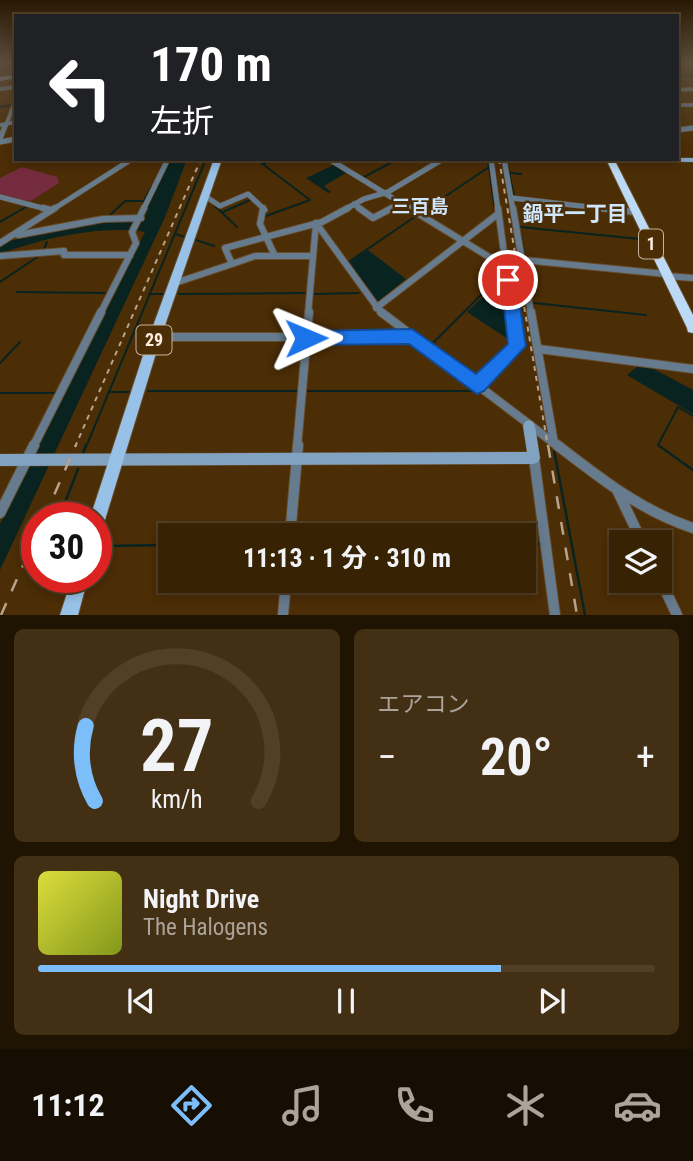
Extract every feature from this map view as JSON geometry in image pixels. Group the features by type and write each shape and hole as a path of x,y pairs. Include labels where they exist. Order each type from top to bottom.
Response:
{"highway":[{"name":"1","path":"611,161 693,328"}],"main road":[{"name":"29","path":"102,502 155,337 217,161"},
{"path":"69,615 76,593"}],"street":[{"path":"1,141 14,105"},
{"path":"1,243 126,161"},
{"path":"0,513 30,460 136,243 133,232 168,161"},
{"path":"332,161 489,257 505,258"},
{"path":"232,264 225,248 316,223 354,204 385,193 440,161"},
{"path":"477,385 517,346 491,161"},
{"path":"504,161 554,443"},
{"path":"205,196 220,206 248,194 265,210 260,224 275,256"},
{"path":"0,197 51,210"},
{"path":"512,198 635,212"},
{"path":"354,204 373,218 401,203"},
{"path":"376,308 498,214"},
{"path":"9,238 103,219 141,218"},
{"path":"291,523 316,223"},
{"path":"316,223 376,308 618,491 662,519 693,528"},
{"path":"0,256 64,251 64,255 130,255"},
{"path":"175,283 255,256 312,256"},
{"path":"523,260 693,278"},
{"path":"155,337 412,337"},
{"path":"539,349 693,369"},
{"path":"529,426 555,615"},
{"path":"0,460 534,458"},
{"path":"618,491 636,530"},
{"path":"283,615 285,593"},
{"path":"667,593 677,615"}],"shaded area":[{"path":"22,167 57,177 59,183 31,201 0,196 0,178"}],"water":[{"path":"170,161 186,161 165,217 32,502 21,502 21,525 0,570 0,524 145,232 110,230 72,234 0,254 0,243 104,221 142,220"},
{"path":"334,165 346,173 324,186 331,192 328,193 306,178"},
{"path":"368,250 406,279 379,301 374,300 347,264"},
{"path":"491,289 507,298 514,343 467,312"},
{"path":"638,366 652,368 693,390 693,414 627,375"}],"waterway":[{"path":"0,107 11,105"},
{"path":"86,447 205,161"},
{"path":"259,161 310,200 266,216"},
{"path":"264,164 269,161"},
{"path":"364,177 394,161"},
{"path":"488,161 495,212"},
{"path":"422,212 489,167"},
{"path":"508,167 514,196"},
{"path":"511,173 521,174"},
{"path":"110,215 125,201 144,201 152,186"},
{"path":"223,212 250,200"},
{"path":"213,204 237,227"},
{"path":"0,222 26,207"},
{"path":"347,263 416,216"},
{"path":"257,225 261,235"},
{"path":"520,227 640,239"},
{"path":"175,234 185,237"},
{"path":"521,235 525,257"},
{"path":"196,240 214,246"},
{"path":"43,251 47,242"},
{"path":"0,282 39,256"},
{"path":"431,345 503,273 503,269"},
{"path":"17,292 106,293"},
{"path":"179,294 306,293"},
{"path":"314,294 359,293"},
{"path":"150,294 165,294"},
{"path":"534,303 646,315"},
{"path":"0,363 20,342"},
{"path":"148,391 297,391"},
{"path":"307,391 477,391"},
{"path":"109,392 129,392"},
{"path":"0,393 55,393"},
{"path":"658,445 678,407 693,416"},
{"path":"83,453 86,445"},
{"path":"658,445 693,470"},
{"path":"554,450 585,615"},
{"path":"65,502 78,469"},
{"path":"112,546 158,545"}],"railway":[{"path":"75,447 200,161"},
{"path":"499,161 548,447"},
{"path":"51,502 76,445"},
{"path":"548,445 577,615"},
{"path":"1,615 21,570"}],"district":[{"name":"三百島","path":"420,206"},
{"name":"鍋平一丁目","path":"575,214"}],"route":[{"path":"306,338 412,337 477,385 517,346 508,280"}]}
